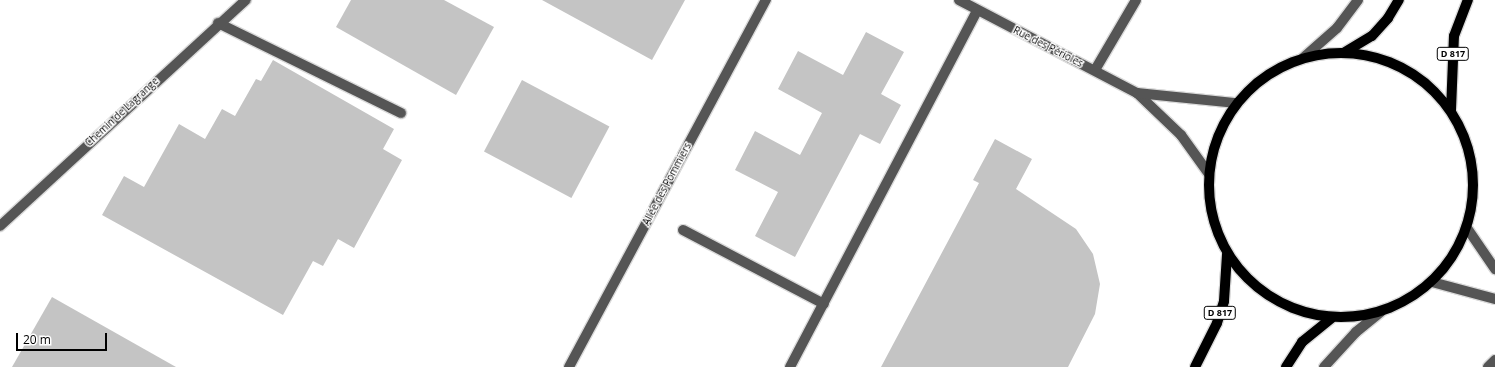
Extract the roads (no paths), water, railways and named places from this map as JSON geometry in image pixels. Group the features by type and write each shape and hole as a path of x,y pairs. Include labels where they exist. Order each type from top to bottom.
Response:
{"main road":[{"path":"1345,52 1372,36 1388,18 1399,0"},
{"name":"D 817","path":"1451,110 1454,36 1468,0"},
{"path":"1345,52 1386,60 1423,80 1451,110 1469,147 1475,188 1467,228 1453,258 1432,282 1408,300 1381,312 1332,318 1300,312 1272,299 1247,279 1227,254 1215,229 1209,202 1209,174 1213,148 1222,125 1236,103 1266,75 1303,58 1345,52"},
{"name":"D 817","path":"1194,367 1217,323 1224,301 1227,254"},
{"path":"1286,367 1302,342 1332,318"}],"street":[{"name":"Chemin de Lagrange","path":"0,226 218,23 246,0"},
{"name":"Allée des Pommiers","path":"569,367 766,0"},
{"name":"Rue des Périoles","path":"958,0 1137,93 1181,135 1209,174"},
{"path":"1095,70 1136,0"},
{"path":"1303,58 1337,28 1358,0"},
{"path":"790,367 977,11"},
{"path":"218,23 401,113"},
{"name":"Rue des Périoles","path":"1137,93 1236,103"},
{"path":"1467,228 1495,268"},
{"path":"683,230 824,304"},
{"path":"1432,282 1495,299"},
{"path":"1324,367 1351,337 1381,312"},
{"path":"1488,367 1495,360"}]}
